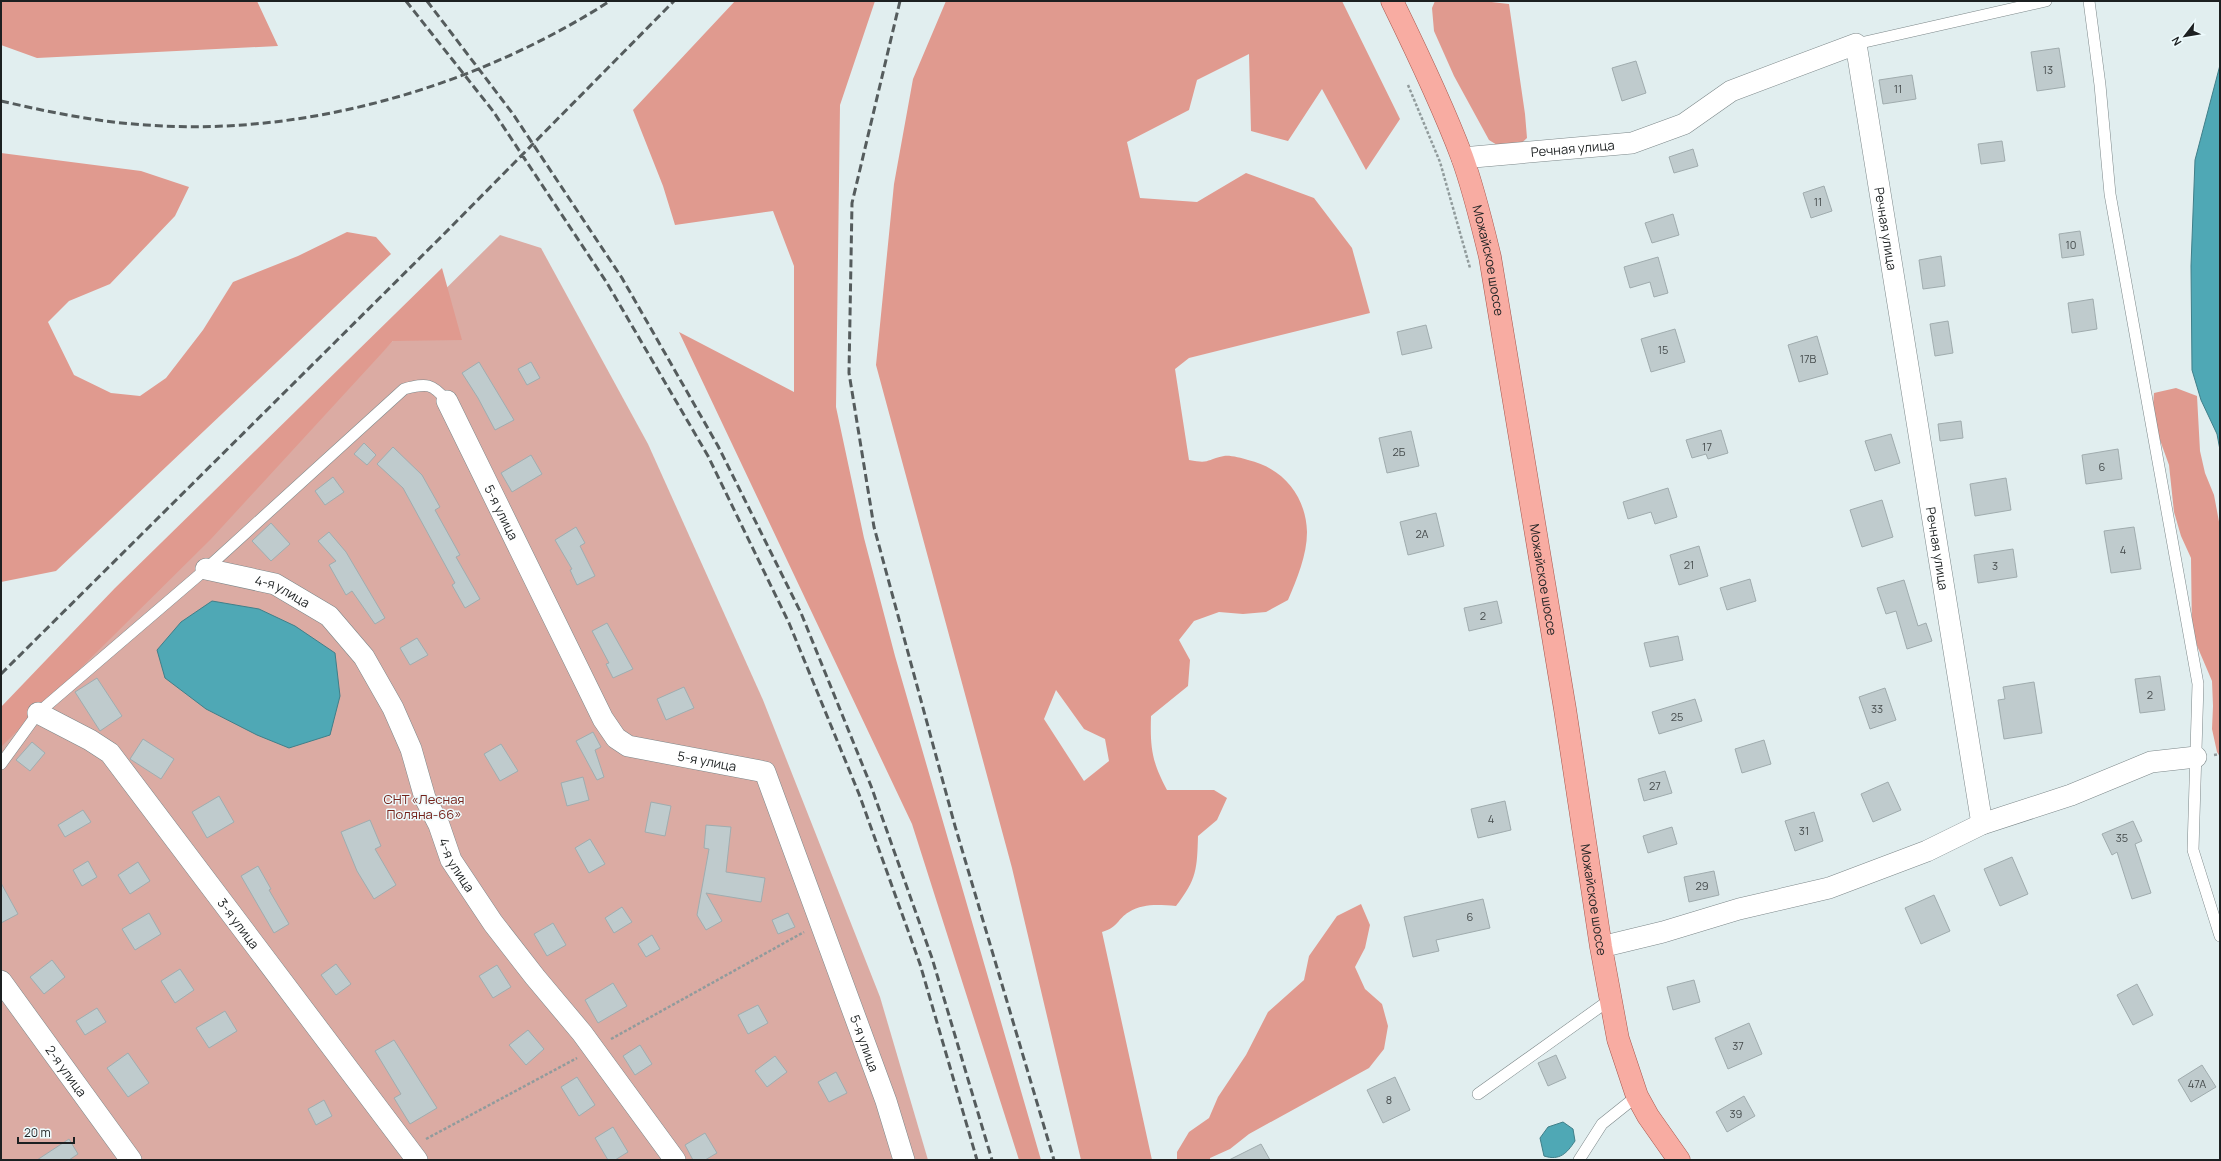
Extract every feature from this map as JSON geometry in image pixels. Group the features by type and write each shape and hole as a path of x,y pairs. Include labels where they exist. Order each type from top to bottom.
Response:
{"main road":[{"name":"Можайское шоссе","path":"1392,1 1437,96 1462,158 1474,194 1490,257 1565,709 1601,947 1618,1039 1637,1096 1659,1133 1679,1160"}],"street":[{"name":"Речная улица","path":"1462,158 1632,143 1684,124 1731,92 1856,44 1982,824"},
{"name":"5-я улица","path":"447,402 603,719 616,738 628,746 765,772 886,1101 904,1160"},
{"name":"4-я улица","path":"206,569 275,584 329,616 364,657 393,708 411,749 425,798 439,825 451,860 493,923 535,977 582,1033 676,1160"},
{"name":"3-я улица","path":"38,713 90,740 110,753 417,1160"},
{"path":"1601,947 1663,932 1739,909 1829,888 1927,851 1982,824 2072,795 2151,762 2196,757"},
{"name":"2-я улица","path":"1,982 131,1160"}],"lane":[{"path":"1856,44 2046,1"},
{"path":"2089,1 2100,85 2110,194 2198,684 2193,850 2220,936"},
{"path":"1,764 38,713 206,569 404,389 421,385 436,388 447,402"},
{"path":"1478,1094 1611,999"},
{"path":"1579,1160 1602,1124 1637,1096"}],"path":[{"path":"1406,81 1440,162 1471,273"}],"green space":[{"name":"СНТ «Лесная Поляна-66»","path":"500,235 541,248 648,444 763,700 880,997 928,1160 1,1160 1,729"}],"shaded area":[{"path":"1,1 257,1 278,46 37,58 1,45"},
{"path":"735,1 875,1 840,105 836,407 864,538 895,656 1041,1160 1019,1160 912,824 679,332 794,392 794,266 773,211 675,225 663,186 633,110"},
{"path":"946,1 1342,1 1400,119 1366,170 1322,89 1288,141 1251,131 1249,54 1197,80 1189,110 1127,142 1140,198 1197,202 1246,173 1314,198 1352,248 1370,313 1189,358 1175,369 1189,460 1204,462 1229,456 1242,458 1261,464 1272,470 1282,477 1297,496 1306,519 1307,541 1298,575 1288,600 1266,612 1243,614 1219,612 1194,621 1179,640 1190,660 1188,686 1151,716 1153,754 1158,771 1167,790 1214,790 1227,798 1217,820 1198,836 1196,866 1192,881 1176,906 1152,905 1140,907 1122,917 1112,928 1102,932 1152,1160 1081,1160 1012,868 876,365 894,184 913,79","holes":["1056,690 1084,729 1105,739 1109,761 1084,781 1044,719"]},
{"path":"1435,1 1483,1 1509,4 1525,114 1527,138 1510,153 1489,140 1454,76 1434,31 1432,8"},
{"path":"1,153 141,171 189,187 175,216 110,284 69,301 48,322 74,375 111,393 140,396 166,378 203,330 233,282 298,256 347,232 376,237 391,254 56,571 1,582"},
{"path":"442,268 462,340 393,341 211,539 1,747 1,707 115,588"},
{"path":"2176,388 2197,396 2200,451 2205,473 2214,495 2220,527 2220,757 2217,752 2212,729 2212,681 2192,634 2191,558 2181,536 2174,512 2169,465 2152,418 2154,393"},
{"path":"1361,904 1370,925 1365,948 1355,967 1365,989 1382,1004 1388,1026 1384,1049 1369,1068 1249,1134 1230,1149 1210,1158 1210,1160 1177,1160 1177,1152 1189,1132 1209,1118 1218,1097 1246,1055 1268,1012 1304,980 1309,956 1337,916"}],"water":[{"path":"2220,65 2220,450 2217,434 2201,400 2192,370 2191,266 2195,160"},
{"path":"212,601 259,609 295,626 335,653 340,696 330,735 289,748 257,735 206,709 165,678 157,650 181,622"},
{"path":"1563,1122 1573,1129 1575,1141 1566,1152 1559,1157 1544,1156 1540,1138 1548,1127"}],"building":[{"path":"2059,48 2065,87 2037,91 2031,52"},
{"path":"1636,61 1646,93 1622,101 1612,68"},
{"path":"1912,75 1916,99 1883,104 1879,80"},
{"path":"2002,141 2005,161 1981,164 1978,144"},
{"path":"1693,149 1698,166 1674,173 1669,157"},
{"path":"1824,186 1832,211 1811,218 1803,193"},
{"path":"1673,214 1679,235 1652,243 1645,223"},
{"path":"2080,231 2084,255 2062,258 2059,234"},
{"path":"1941,256 1945,286 1923,289 1919,260"},
{"path":"1658,257 1668,293 1654,297 1650,282 1630,288 1624,267"},
{"path":"2093,299 2097,329 2072,333 2068,303"},
{"path":"1948,321 1953,353 1935,356 1930,324"},
{"path":"1426,325 1432,348 1402,355 1397,332"},
{"path":"1675,329 1685,362 1651,372 1641,339"},
{"path":"1817,336 1828,374 1799,382 1788,345"},
{"path":"479,362 514,420 495,430 478,398 462,373"},
{"path":"531,362 540,378 527,385 518,369"},
{"path":"1961,421 1963,438 1940,441 1938,424"},
{"path":"1721,430 1728,453 1708,459 1706,454 1692,458 1686,440"},
{"path":"1411,431 1419,466 1387,473 1379,438"},
{"path":"1891,434 1900,463 1875,471 1865,441"},
{"path":"364,443 376,455 367,465 354,454"},
{"path":"393,447 422,475 440,507 435,510 460,555 456,557 480,599 465,608 452,585 455,583 403,488 377,464"},
{"path":"2118,449 2122,479 2086,484 2082,455"},
{"path":"531,455 542,474 512,492 501,473"},
{"path":"333,477 344,492 325,505 315,491"},
{"path":"2006,478 2011,510 1975,516 1970,484"},
{"path":"1668,488 1677,517 1655,524 1651,512 1628,519 1623,502"},
{"path":"1882,500 1893,537 1862,547 1850,510"},
{"path":"1436,513 1444,546 1408,555 1400,522"},
{"path":"271,523 290,544 271,561 252,541"},
{"path":"576,527 585,543 580,546 595,576 577,585 570,570 572,569 555,540"},
{"path":"2134,527 2141,569 2111,573 2104,531"},
{"path":"329,532 346,552 385,618 375,624 352,591 346,595 329,565 336,561 318,541"},
{"path":"1699,546 1708,576 1679,585 1670,555"},
{"path":"2013,549 2017,577 1978,583 1974,555"},
{"path":"1750,579 1756,601 1727,610 1720,588"},
{"path":"1904,580 1918,626 1926,623 1932,641 1907,649 1896,611 1886,614 1877,588"},
{"path":"1497,601 1502,623 1469,631 1464,608"},
{"path":"607,623 633,669 613,678 606,664 609,663 592,631"},
{"path":"1678,636 1683,660 1650,667 1644,643"},
{"path":"417,638 428,655 410,665 400,648"},
{"path":"2160,676 2165,710 2140,713 2135,679"},
{"path":"97,678 122,716 100,731 75,692"},
{"path":"2034,682 2042,733 2004,739 1998,700 2005,699 2003,687"},
{"path":"684,687 694,708 666,720 657,699"},
{"path":"1885,688 1896,720 1870,729 1859,697"},
{"path":"1695,699 1702,721 1659,734 1652,712"},
{"path":"593,732 601,747 595,750 604,777 597,780 576,741"},
{"path":"143,739 174,759 161,779 130,759"},
{"path":"1764,740 1771,764 1742,773 1735,749"},
{"path":"32,742 45,753 30,771 16,760"},
{"path":"501,744 518,771 500,781 484,754"},
{"path":"1665,771 1672,793 1644,801 1638,779"},
{"path":"583,777 589,800 567,806 561,783"},
{"path":"1888,782 1901,810 1873,822 1861,794"},
{"path":"219,796 234,822 207,838 192,812"},
{"path":"1505,801 1511,830 1478,838 1471,809"},
{"path":"651,802 671,806 665,836 645,832"},
{"path":"83,810 91,822 65,837 58,825"},
{"path":"1814,812 1823,841 1795,851 1785,821"},
{"path":"370,820 381,846 375,849 396,885 374,899 357,871 341,832"},
{"path":"2133,821 2142,841 2135,844 2151,893 2132,899 2117,852 2112,855 2102,834"},
{"path":"706,825 731,827 726,872 765,878 761,902 706,893 722,921 706,930 697,915 709,849 704,848"},
{"path":"1672,827 1677,844 1648,853 1643,836"},
{"path":"590,839 605,864 589,873 575,848"},
{"path":"2012,857 2028,894 2000,906 1984,869"},
{"path":"88,861 97,877 82,886 73,870"},
{"path":"138,862 150,881 130,894 118,875"},
{"path":"258,866 271,889 269,890 289,924 274,933 241,876"},
{"path":"1714,871 1719,895 1689,902 1684,877"},
{"path":"1,883 18,914 1,923"},
{"path":"1934,895 1950,931 1921,944 1905,908"},
{"path":"1483,899 1490,928 1436,940 1439,951 1413,957 1404,917"},
{"path":"622,907 632,922 614,933 605,918"},
{"path":"149,913 161,934 135,950 122,929"},
{"path":"788,913 795,927 778,934 772,920"},
{"path":"553,923 566,945 547,956 534,934"},
{"path":"652,935 660,949 646,957 638,944"},
{"path":"52,960 65,977 44,994 30,977"},
{"path":"336,964 351,984 336,995 321,975"},
{"path":"497,965 511,987 493,998 479,976"},
{"path":"180,969 194,990 175,1003 161,981"},
{"path":"1694,980 1700,1002 1673,1010 1667,987"},
{"path":"613,983 627,1006 598,1023 585,1000"},
{"path":"2137,984 2153,1015 2133,1025 2117,995"},
{"path":"758,1005 768,1023 748,1034 738,1015"},
{"path":"97,1008 106,1022 85,1035 76,1021"},
{"path":"225,1011 237,1031 209,1048 196,1028"},
{"path":"1749,1023 1762,1054 1728,1069 1715,1038"},
{"path":"528,1030 544,1049 526,1065 509,1045"},
{"path":"394,1040 437,1108 410,1124 394,1098 401,1094 375,1051"},
{"path":"640,1045 652,1064 635,1075 623,1056"},
{"path":"128,1053 149,1083 128,1097 107,1068"},
{"path":"1556,1055 1566,1078 1548,1086 1538,1063"},
{"path":"775,1056 787,1072 767,1087 755,1071"},
{"path":"2202,1065 2216,1087 2191,1102 2178,1080"},
{"path":"836,1072 847,1093 829,1102 818,1082"},
{"path":"577,1077 595,1105 579,1116 561,1087"},
{"path":"1395,1077 1410,1110 1383,1123 1367,1090"},
{"path":"1744,1096 1755,1116 1727,1132 1716,1112"},
{"path":"324,1100 332,1116 316,1125 308,1109"},
{"path":"613,1127 628,1152 615,1160 608,1160 595,1138"},
{"path":"705,1133 717,1153 705,1160 693,1160 685,1145"},
{"path":"69,1139 78,1154 69,1160 37,1160"},
{"path":"1261,1144 1270,1160 1229,1160"}],"railway":[{"path":"406,1 493,111 607,283 708,456 789,623 859,794 920,964 977,1160"},
{"path":"427,1 513,114 622,278 718,446 801,613 871,786 932,958 992,1160"},
{"path":"1,101 109,122 146,125 206,127 267,123 327,114 387,100 446,81 503,58 558,32 610,1"},
{"path":"1,674 446,232 674,1"},
{"path":"900,1 852,203 849,373 874,527 955,826 1054,1160"}]}
